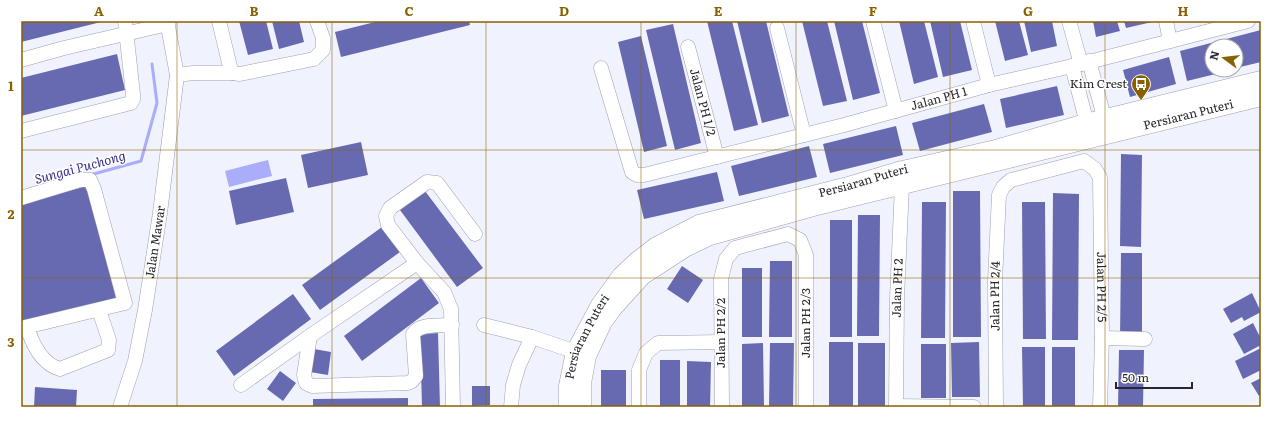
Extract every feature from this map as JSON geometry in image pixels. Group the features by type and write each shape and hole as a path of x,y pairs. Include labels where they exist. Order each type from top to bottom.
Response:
{"main road":[{"name":"Persiaran Puteri","path":"1098,129 1261,80"},
{"name":"Persiaran Puteri","path":"568,407 568,386 600,305 621,276 636,261 660,243 699,224 848,186 900,178 996,149 1261,97"},
{"name":"Persiaran Puteri","path":"581,354 582,407"}],"street":[{"path":"219,21 231,70"},
{"path":"177,75 231,70 240,74 314,59 323,50 323,38 317,21"},
{"path":"873,21 896,111"},
{"path":"973,21 989,85"},
{"path":"1069,21 1098,129"},
{"path":"1166,21 1170,41"},
{"name":"Jalan PH 1","path":"601,68 632,172 637,175 644,175 896,111 989,85 1081,64 1248,21"},
{"path":"21,60 125,27 167,23"},
{"name":"Jalan Mawar","path":"120,407 135,361 146,302 160,213 177,75 167,23"},
{"path":"21,131 131,103 133,94 125,27"},
{"path":"777,28 804,135"},
{"name":"Jalan PH 1/2","path":"688,47 716,157"},
{"name":"Jalan PH 2/5","path":"1003,187 1011,180 1084,161 1095,169 1100,178 1102,338 1100,407"},
{"name":"Jalan PH 2","path":"896,406 900,178"},
{"path":"21,198 80,180 90,180 94,189 125,303"},
{"path":"453,407 451,309 444,292 417,263 388,225 386,216 390,208 427,182 437,183 475,234"},
{"name":"Jalan PH 2/4","path":"996,407 995,281 999,195 1003,187"},
{"name":"Jalan PH 2/3","path":"726,259 735,248 788,234 800,240 806,255 806,407"},
{"name":"Jalan PH 2/2","path":"722,407 721,279 726,259"},
{"path":"241,385 417,263"},
{"path":"99,310 109,340 108,350 60,369 53,367 41,355 24,328 125,303 146,302"},
{"path":"310,336 304,375 306,383 312,386 408,383 416,376 413,334 416,330 424,326 452,325"},
{"path":"484,325 532,337 581,354"},
{"path":"511,407 513,385 519,365 532,337"},
{"path":"1102,338 1145,339"},
{"path":"639,407 639,370 646,353 658,343 721,342"},
{"path":"896,406 974,407"}],"water":[{"path":"268,160 272,176 229,187 225,171"}],"building":[{"path":"21,21 101,21 101,22 21,42"},
{"path":"239,21 266,21 273,49 248,55"},
{"path":"272,21 299,21 304,42 279,49"},
{"path":"379,21 469,21 470,25 341,57 335,32"},
{"path":"707,21 732,21 758,125 734,131"},
{"path":"737,21 766,21 789,116 762,123"},
{"path":"802,21 827,21 847,101 823,106"},
{"path":"834,21 862,21 880,93 853,100"},
{"path":"899,21 924,21 938,77 914,84"},
{"path":"930,21 960,21 972,70 943,77"},
{"path":"995,21 1019,21 1028,55 1005,61"},
{"path":"1024,21 1052,21 1057,46 1031,52"},
{"path":"1093,21 1117,21 1120,31 1096,37"},
{"path":"1124,21 1152,21 1152,22 1126,28"},
{"path":"673,24 701,143 675,150 646,30"},
{"path":"1261,30 1261,62 1244,66 1244,38 1230,38"},
{"path":"641,36 667,146 644,152 618,42"},
{"path":"1204,45 1204,77 1187,81 1180,51"},
{"path":"117,54 125,90 21,116 21,78"},
{"path":"1169,57 1176,84 1130,97 1123,70"},
{"path":"1057,86 1064,115 1006,128 1000,99"},
{"path":"984,104 992,132 920,151 912,123"},
{"path":"896,126 903,155 830,173 823,144"},
{"path":"361,142 368,175 308,188 301,155"},
{"path":"809,146 817,177 739,196 731,166"},
{"path":"1121,154 1142,155 1141,247 1120,246"},
{"path":"717,172 724,201 644,219 637,190"},
{"path":"286,178 294,212 236,225 229,191"},
{"path":"87,186 116,298 21,323 21,204"},
{"path":"425,191 483,268 457,287 400,210"},
{"path":"953,191 980,191 981,337 953,337"},
{"path":"1053,193 1079,194 1078,340 1052,340"},
{"path":"922,202 946,202 945,338 921,338"},
{"path":"1022,202 1045,202 1046,339 1023,339"},
{"path":"858,215 880,215 879,336 857,336"},
{"path":"830,220 852,220 852,337 830,337"},
{"path":"382,227 400,252 320,310 302,285"},
{"path":"1121,253 1142,253 1142,338 1120,338"},
{"path":"770,261 792,261 792,337 769,337"},
{"path":"682,266 703,280 688,303 667,289"},
{"path":"742,268 762,268 762,337 742,337"},
{"path":"421,278 439,303 362,361 344,336"},
{"path":"1252,293 1261,312 1244,321 1242,317 1231,323 1223,309"},
{"path":"293,294 311,319 234,376 216,351"},
{"path":"1253,323 1261,339 1261,345 1244,354 1233,334"},
{"path":"438,333 440,407 422,407 420,334"},
{"path":"829,342 853,342 853,407 829,407"},
{"path":"979,342 980,397 952,397 951,343"},
{"path":"763,343 764,407 742,407 742,344"},
{"path":"770,343 794,343 793,407 769,407"},
{"path":"858,343 885,343 885,407 858,407"},
{"path":"921,344 946,344 946,398 921,398"},
{"path":"1022,347 1045,347 1045,407 1023,407"},
{"path":"1052,347 1075,347 1075,407 1052,407"},
{"path":"1261,348 1261,370 1243,379 1235,361"},
{"path":"314,349 331,352 328,375 310,372"},
{"path":"1119,350 1144,350 1143,407 1118,407"},
{"path":"660,360 680,360 680,407 660,407"},
{"path":"687,361 711,362 710,407 687,407"},
{"path":"601,370 626,370 626,407 601,407"},
{"path":"280,371 296,383 283,401 267,389"},
{"path":"1261,378 1261,395 1259,396 1251,383"},
{"path":"472,386 490,386 490,405 472,406"},
{"path":"35,387 77,390 76,407 34,407"},
{"path":"408,398 408,407 313,407 313,399"}],"waterway":[{"name":"Sungai Puchong","path":"90,175 141,161 157,103 152,64"}],"place":[{"name":"Kim Crest","path":"1141,101"}]}
